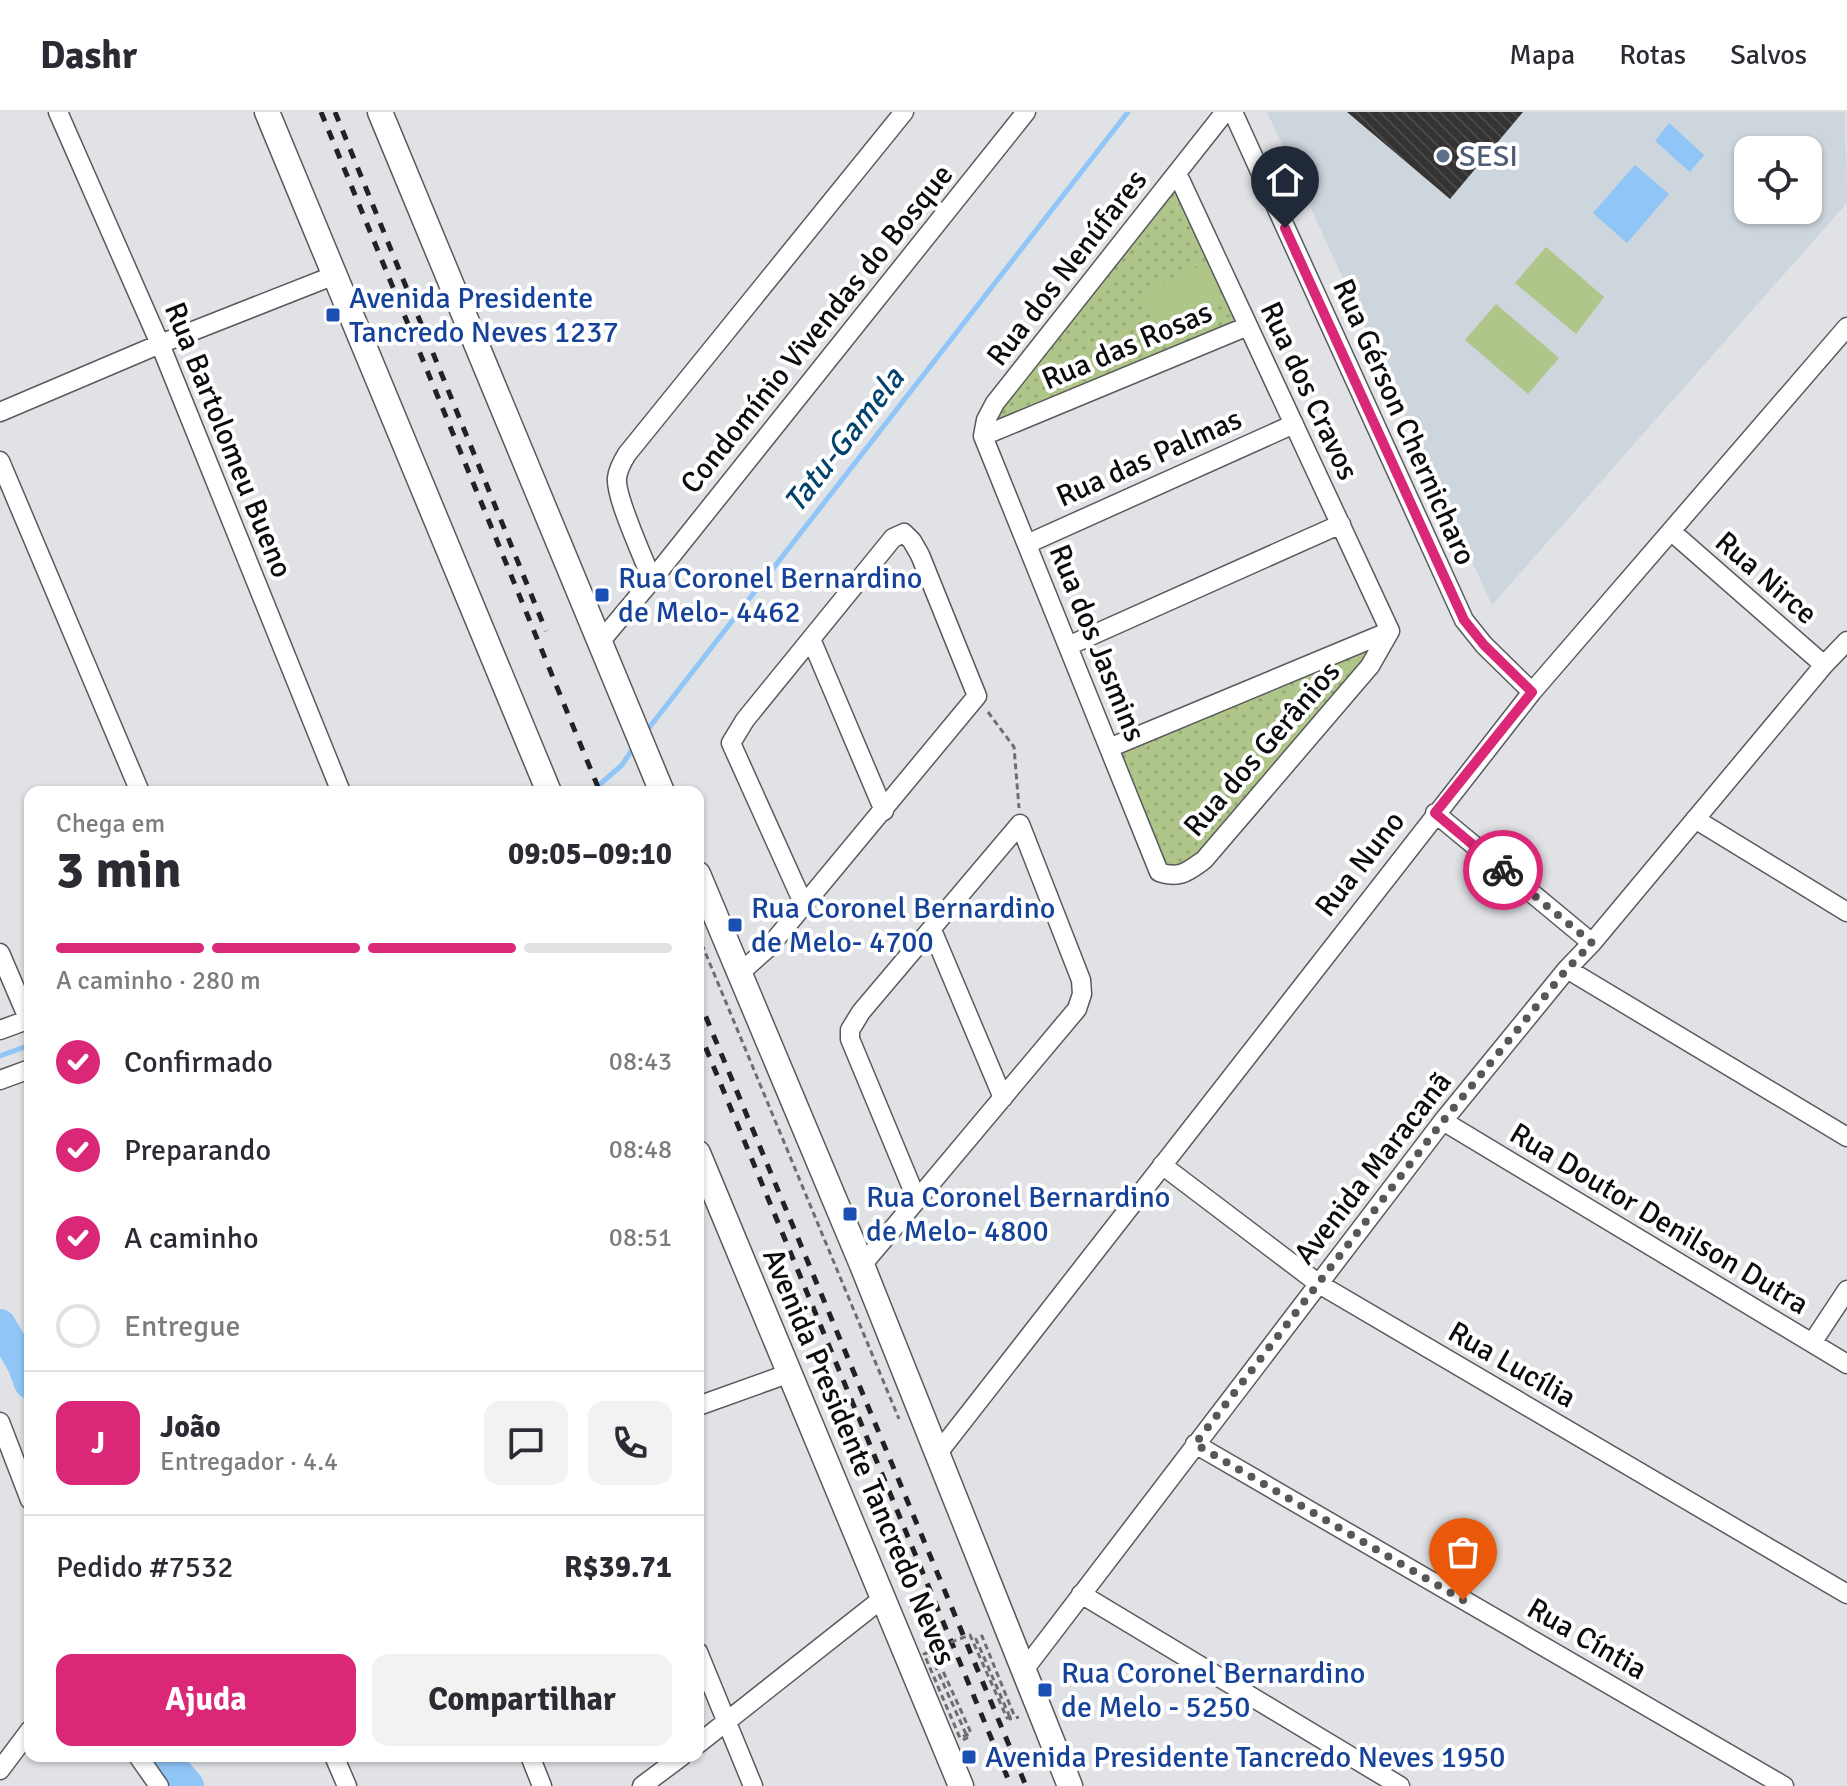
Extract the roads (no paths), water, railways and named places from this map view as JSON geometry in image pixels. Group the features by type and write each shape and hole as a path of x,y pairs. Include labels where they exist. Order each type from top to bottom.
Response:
{"main road":[{"path":"267,112 547,786"},
{"path":"380,112 659,786"},
{"path":"704,888 862,1265 1070,1786"},
{"name":"Avenida Presidente Tancredo Neves","path":"704,1167 961,1786"}],"street":[{"name":"Rua Bartolomeu Bueno","path":"58,112 160,344 339,786"},
{"path":"652,580 621,498 616,481 619,468 627,454 904,112"},
{"name":"Condomínio Vivendas do Bosque","path":"600,642 1026,112"},
{"name":"Rua dos Nenúfares","path":"983,436 986,420 995,403 1225,112"},
{"name":"Rua Gérson Chernicharo","path":"1233,112 1464,620 1484,645 1532,692"},
{"name":"Rua dos Cravos","path":"1177,173 1390,631"},
{"path":"0,412 335,275"},
{"name":"Rua das Rosas","path":"983,436 1248,326"},
{"name":"Rua Nuno","path":"938,1453 1532,692 1847,327"},
{"name":"Rua das Palmas","path":"1027,544 1294,424"},
{"name":"Rua dos Jasmins","path":"983,436 1159,872"},
{"path":"0,461 137,786"},
{"path":"1068,646 1341,524"},
{"name":"Rua Nirce","path":"1672,532 1824,665"},
{"path":"741,972 769,947 884,811 977,696 912,541 904,533 893,538 885,547 745,720 731,743 804,905"},
{"path":"1109,748 1390,631"},
{"name":"Rua dos Gerânios","path":"1159,872 1172,877 1186,873 1204,860 1370,666 1390,631"},
{"path":"811,639 884,811"},
{"name":"Avenida Maracanã","path":"1024,1670 1443,1121 1567,969 1846,642"},
{"path":"1435,813 1592,943"},
{"path":"1695,819 1847,912"},
{"path":"862,1265 885,1238 1003,1098 1077,1009 1082,994 1081,980 1020,824 861,1012 850,1030 850,1039 917,1200"},
{"path":"932,930 1003,1098"},
{"path":"0,953 24,1008"},
{"path":"1567,969 1847,1137"},
{"path":"0,1030 24,1022"},
{"path":"0,1080 24,1071"},
{"name":"Rua Doutor Denilson Dutra","path":"1443,1121 1847,1364"},
{"name":"Rua Lucília","path":"1162,1165 1319,1284 1847,1594"},
{"path":"1812,1343 1847,1290"},
{"path":"704,1404 790,1373"},
{"path":"2,1435 24,1486"},
{"name":"Rua Cíntia","path":"1195,1444 1784,1786"},
{"path":"1081,1594 1400,1786"},
{"path":"704,1740 883,1598"},
{"path":"704,1667 753,1786"},
{"path":"0,1770 24,1738"},
{"path":"142,1762 159,1786"},
{"path":"337,1762 347,1786"},
{"path":"532,1762 542,1786"},
{"path":"642,1786 674,1762"}],"water":[{"path":"1669,123 1704,155 1690,172 1655,141"},
{"path":"1635,165 1669,194 1627,243 1593,213"}],"waterway":[{"name":"Tatu-Gamela","path":"645,733 1128,112"},
{"name":"Tatu-Gamela","path":"598,786 622,765 634,747"},
{"name":"Tatu-Gamela","path":"0,1056 24,1047"},
{"path":"0,1325 24,1367"},
{"path":"168,1762 188,1786"}],"railway":[{"path":"321,112 598,786"},
{"path":"335,112 546,631"},
{"path":"704,1012 1026,1786"},
{"path":"704,1044 1011,1786"}],"place":[{"name":"SESI","path":"1443,156"},
{"name":"Avenida Presidente Tancredo Neves 1237","path":"333,315"},
{"name":"Rua Coronel Bernardino de Melo- 4462","path":"602,595"},
{"name":"Rua Coronel Bernardino de Melo- 4700","path":"735,925"},
{"name":"Rua Coronel Bernardino de Melo- 4800","path":"850,1214"},
{"name":"Rua Coronel Bernardino de Melo - 5250","path":"1045,1690"},
{"name":"Avenida Presidente Tancredo Neves 1950","path":"969,1757"}]}
